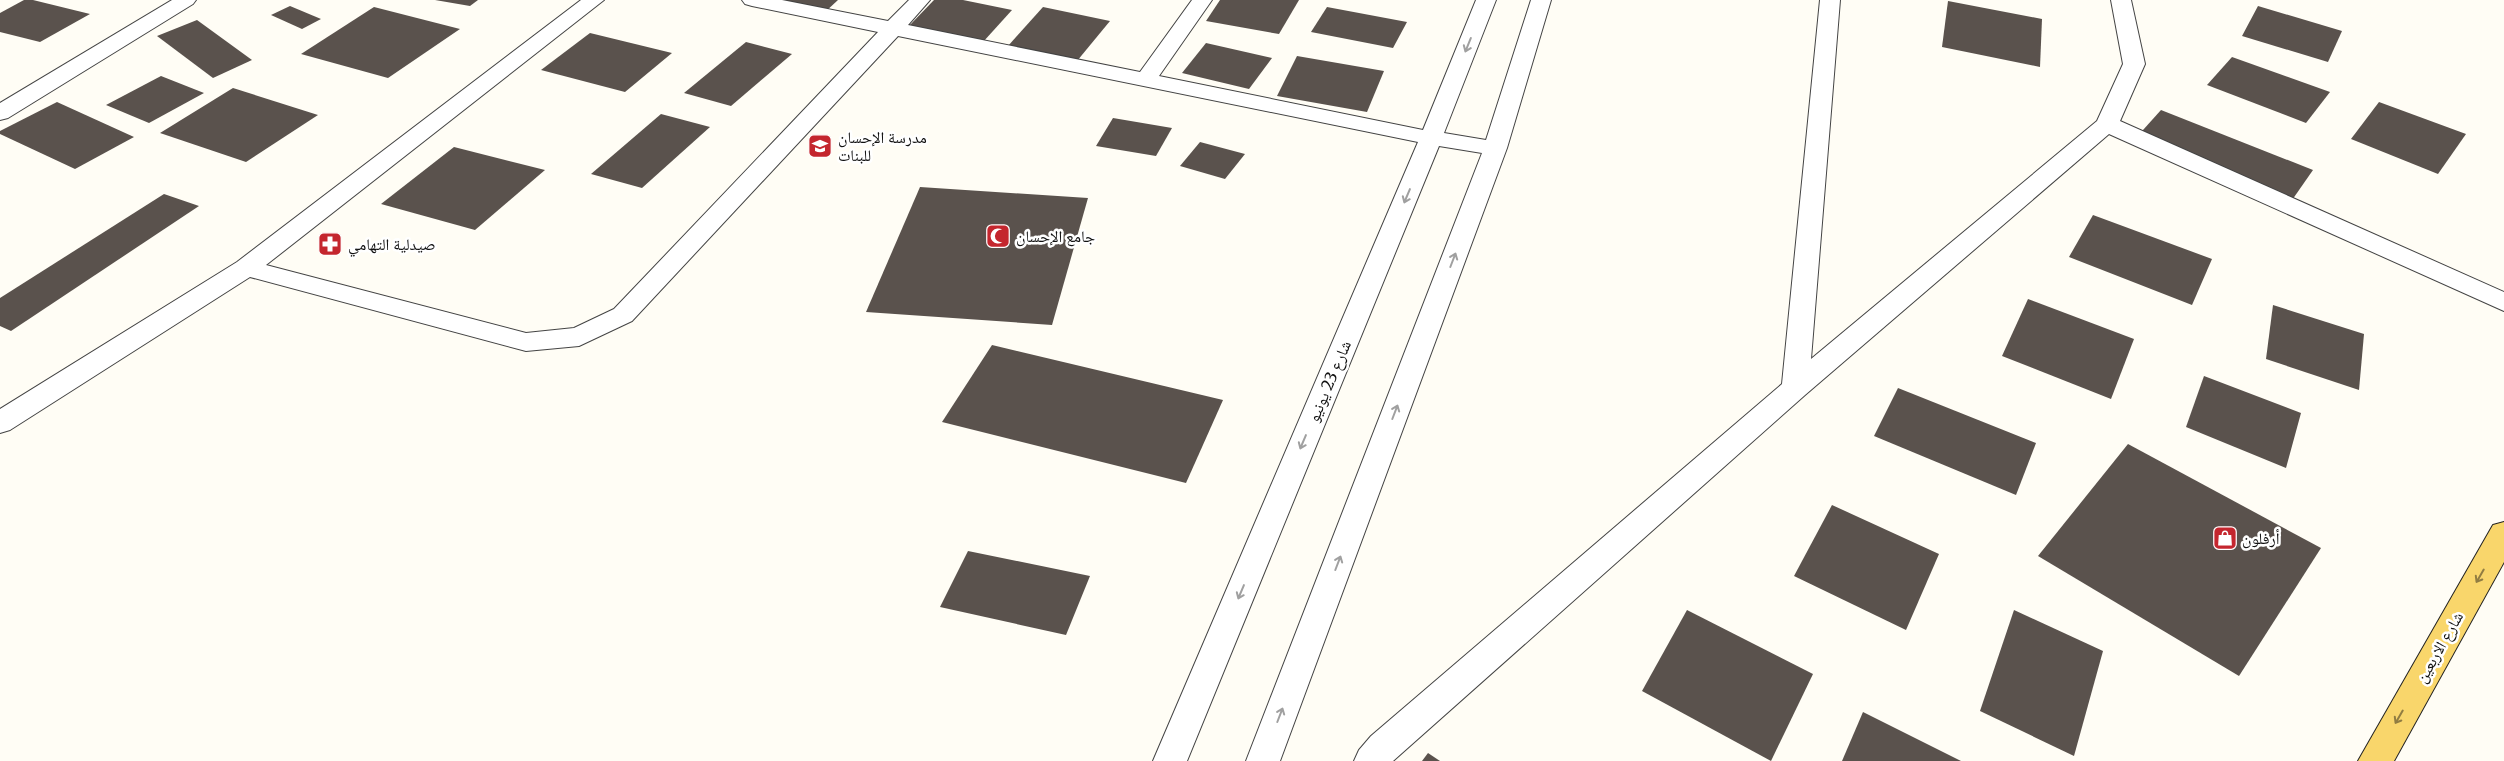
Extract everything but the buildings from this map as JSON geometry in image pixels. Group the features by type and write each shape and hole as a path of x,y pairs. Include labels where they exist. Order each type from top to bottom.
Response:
{"main road":[{"name":"شارع الاربعين","path":"2374,761 2504,534"}],"street":[{"path":"0,113 186,0"},
{"path":"0,437 6,417 246,268 594,0"},
{"path":"752,0 1431,138 1496,148"},
{"path":"246,268 526,342 579,337 623,315 920,0"},
{"path":"1146,79 1202,0"},
{"name":"شارع 23 يونيو","path":"1170,761 1431,138 1486,0"},
{"path":"1263,761 1496,148 1542,0"},
{"path":"1795,388 1830,0"},
{"path":"1371,761 1383,747 1795,388 2107,124 2134,64 2121,0"},
{"path":"2107,124 2504,302"}],"place":[{"name":"مدرسة الإحسان للبنات","path":"820,146"},
{"name":"جامع الإحسان","path":"998,236"},
{"name":"صيدلية التهامي","path":"330,244"},
{"name":"أرفلون","path":"2225,538"}]}
